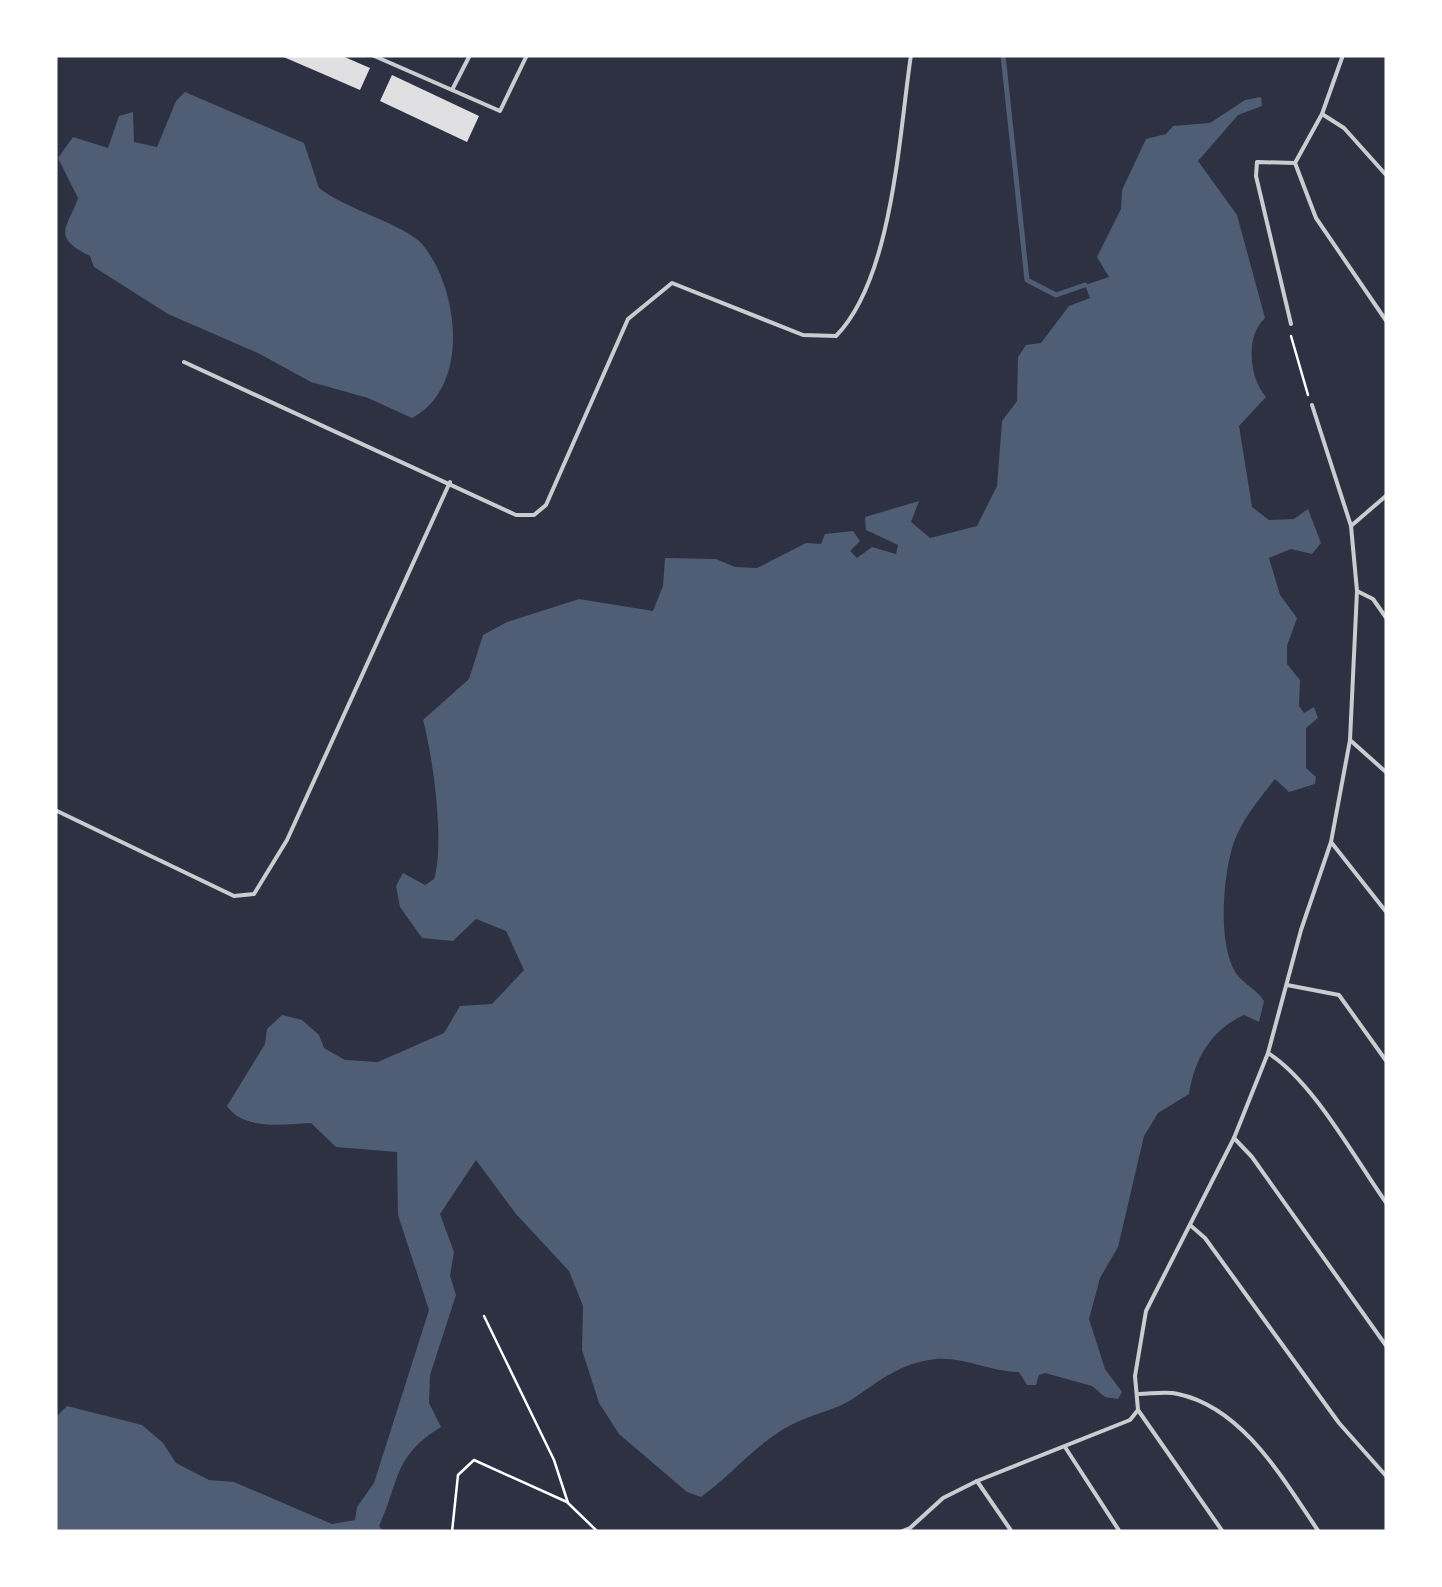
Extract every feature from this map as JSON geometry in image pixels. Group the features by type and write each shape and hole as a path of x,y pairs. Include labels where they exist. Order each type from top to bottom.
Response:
{"lane":[{"path":"372,55 500,111 527,55"},
{"path":"452,90 470,55"},
{"path":"184,362 516,515 534,515 546,505 628,319 672,283 803,335 836,336 851,321 871,274 895,177 911,55"},
{"path":"1343,55 1322,114 1295,164 1316,218 1387,322"},
{"path":"1322,114 1344,128 1387,176"},
{"path":"1291,324 1256,176 1257,162 1295,164"},
{"path":"900,1532 912,1530 943,1498 977,1480 1130,1420 1138,1410 1135,1376 1146,1311 1234,1138 1268,1053 1331,842 1350,740 1357,591 1351,526 1312,405"},
{"path":"55,810 234,896 254,894 287,840 450,482"},
{"path":"1351,526 1387,495"},
{"path":"1357,591 1372,600 1387,620"},
{"path":"1350,740 1387,773"},
{"path":"1331,842 1387,912"},
{"path":"1287,985 1339,995 1387,1062"},
{"path":"1268,1053 1281,1061 1308,1093 1387,1204"},
{"path":"1234,1138 1252,1157 1387,1347"},
{"path":"1190,1225 1205,1238 1339,1423 1387,1477"},
{"path":"1139,1394 1177,1394 1212,1408 1264,1452 1319,1532"},
{"path":"1138,1410 1223,1532"},
{"path":"1065,1448 1120,1532"},
{"path":"977,1480 1012,1532"}],"path":[{"path":"1291,324 1292,353 1312,405"},
{"path":"484,1316 554,1460 568,1503"},
{"path":"452,1532 458,1475 474,1460 568,1503 598,1532"}],"water":[{"path":"185,92 304,143 319,188 422,244 444,285 453,336 444,384 431,403 412,418 368,398 311,382 258,353 168,314 94,267 90,256 70,243 65,231 78,198 58,158 73,137 108,148 119,116 133,112 134,142 157,147 176,101"},
{"path":"1261,97 1262,106 1238,115 1198,161 1237,215 1265,318 1254,335 1252,357 1256,379 1266,397 1239,426 1252,507 1269,520 1294,519 1308,509 1321,543 1312,554 1291,549 1269,558 1280,595 1297,618 1287,646 1287,664 1300,680 1299,706 1304,713 1314,707 1318,718 1306,728 1306,768 1316,777 1315,784 1289,792 1275,779 1249,813 1234,842 1224,895 1226,942 1236,973 1264,1001 1259,1022 1244,1015 1214,1037 1200,1057 1189,1094 1158,1113 1144,1136 1118,1247 1100,1278 1089,1319 1105,1369 1122,1392 1118,1399 1105,1397 1092,1386 1045,1373 1039,1375 1036,1385 1027,1385 1019,1372 958,1360 924,1361 892,1373 847,1402 778,1432 701,1497 687,1492 619,1434 599,1403 582,1350 583,1306 569,1271 516,1214 476,1160 440,1214 454,1252 450,1276 456,1295 430,1375 429,1403 441,1427 405,1460 379,1526 384,1532 55,1532 55,1418 67,1406 142,1425 163,1443 176,1463 209,1480 234,1482 332,1524 355,1520 357,1507 374,1483 429,1310 398,1215 397,1152 336,1147 311,1123 254,1123 234,1114 227,1106 265,1044 267,1029 282,1015 302,1020 319,1035 324,1048 345,1060 378,1062 444,1033 460,1006 492,1004 524,970 506,931 476,919 453,941 422,938 400,907 396,886 403,873 425,885 434,879 438,823 423,720 469,679 483,635 507,622 579,599 653,611 663,586 665,558 716,559 735,567 757,568 806,543 821,544 825,534 853,531 860,541 850,551 857,558 872,547 896,554 898,545 866,530 865,517 919,501 911,522 930,538 977,526 997,486 1002,421 1017,401 1018,357 1026,345 1041,343 1069,306 1090,298 1085,285 1109,277 1097,257 1121,209 1122,190 1146,139 1166,134 1173,126 1210,123 1245,100"}],"building":[{"path":"279,55 340,55 370,68 360,90"},
{"path":"392,75 479,116 467,142 380,101"}],"waterway":[{"path":"1003,55 1027,280 1056,295 1085,285"}]}
